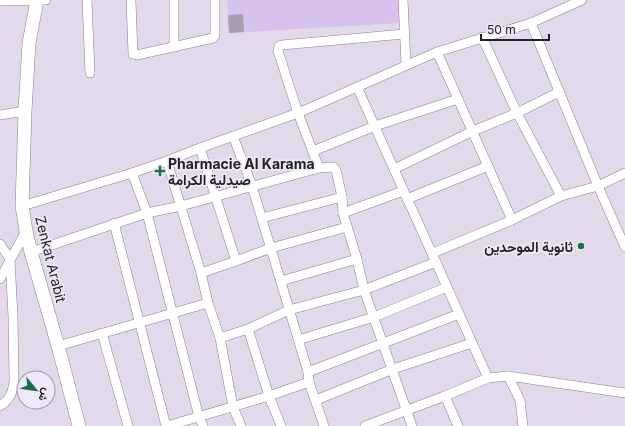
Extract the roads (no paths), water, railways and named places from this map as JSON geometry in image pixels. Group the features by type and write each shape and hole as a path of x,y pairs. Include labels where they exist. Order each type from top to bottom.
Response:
{"street":[{"name":"Zenkat Arabit","path":"37,0 29,43 22,206 31,252 79,426"},
{"path":"0,1 46,0"},
{"path":"87,0 90,73"},
{"path":"131,0 133,54 137,55 213,38 215,35 215,0"},
{"path":"174,0 174,47"},
{"path":"403,0 406,65"},
{"path":"22,206 132,173 298,113 437,52 531,23 582,0"},
{"path":"531,23 598,186 625,247"},
{"path":"319,168 298,113 278,51 279,46 404,34"},
{"path":"482,37 517,113 561,196"},
{"path":"437,52 512,220"},
{"path":"357,87 405,195 435,257 488,378"},
{"path":"394,169 472,131 517,113 559,92"},
{"path":"313,151 375,126 458,99"},
{"path":"0,115 25,111"},
{"path":"233,136 252,186 308,372 309,382 324,426"},
{"path":"200,148 236,261"},
{"path":"167,161 201,273 208,303 220,338 233,407 241,426"},
{"path":"343,213 405,195 488,166"},
{"path":"31,252 147,213 181,206 319,168 333,167 335,168 342,198 343,213 357,259 364,290 412,426"},
{"path":"132,173 147,213 199,417 203,426"},
{"path":"220,338 248,329 289,310 364,290 561,196 598,186 625,173"},
{"path":"262,218 342,198"},
{"path":"114,224 166,426 269,396 309,382"},
{"path":"201,273 271,248 347,227"},
{"path":"0,279 26,231"},
{"path":"0,244 10,259 14,380 14,389 10,398 0,406"},
{"path":"281,281 357,259"},
{"path":"298,340 374,317 447,287"},
{"path":"58,346 208,303"},
{"path":"308,372 459,314"},
{"path":"248,329 269,396 281,426"},
{"path":"102,333 128,426"},
{"path":"316,400 393,369 472,343"},
{"path":"508,376 520,400 523,426"},
{"path":"365,426 407,411 488,378 508,376 625,393"},
{"path":"445,396 458,426"}],"place":[{"name":"Pharmacie Al Karama صيدلية الكرامة","path":"160,171"},
{"name":"ثانوية الموحدين","path":"581,246"}]}
